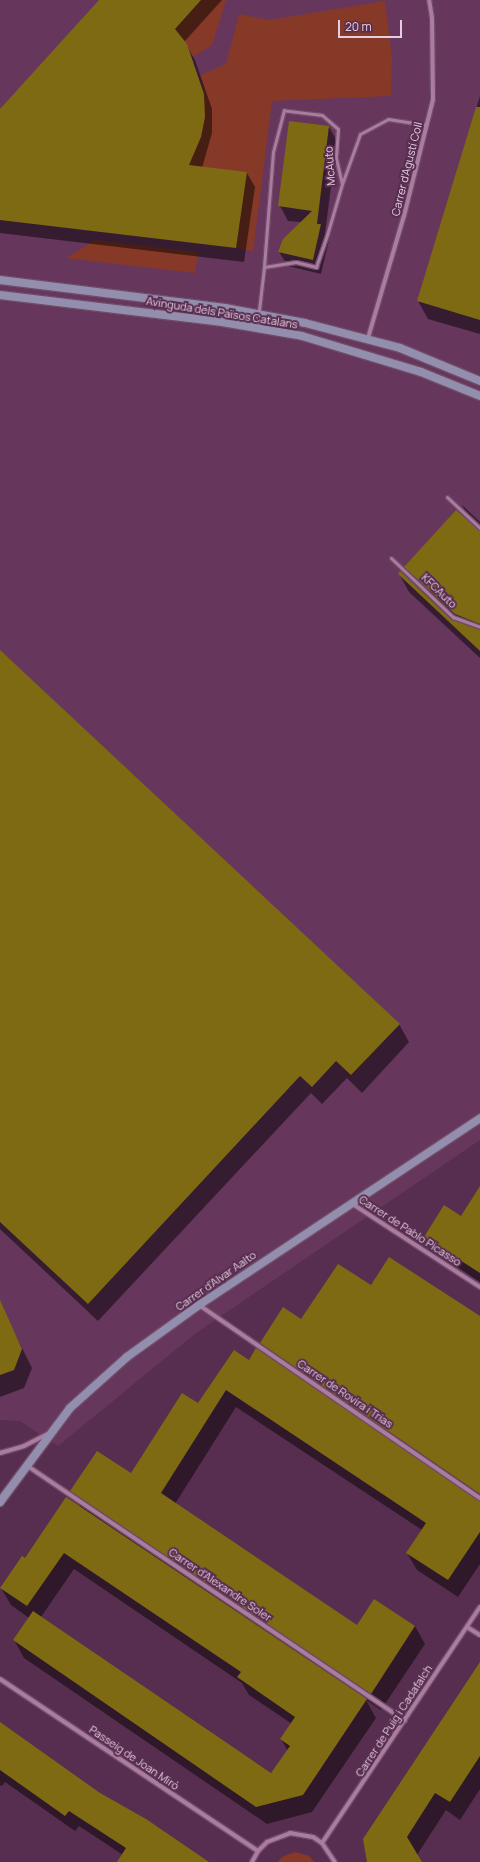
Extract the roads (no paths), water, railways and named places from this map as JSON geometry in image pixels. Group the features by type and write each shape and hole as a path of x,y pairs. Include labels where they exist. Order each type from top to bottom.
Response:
{"street":[{"name":"Carrer d'Agustí Coll","path":"368,338 404,216 433,100 432,18 428,0"},
{"name":"Avinguda dels Països Catalans","path":"0,280 259,314 368,338 407,350 480,381"},
{"name":"Avinguda dels Països Catalans","path":"0,295 257,327 368,354 453,383 480,396"},
{"name":"Carrer d'Alvar Aalto","path":"0,1502 49,1433 70,1408 96,1383 199,1305 350,1203 480,1118"},
{"name":"Carrer de Pablo Picasso","path":"350,1203 480,1288"},
{"name":"Carrer de Rovira i Trias","path":"199,1305 480,1498"},
{"path":"0,1453 24,1446 49,1433"},
{"name":"Carrer d'Alexandre Soler","path":"25,1465 405,1721"},
{"name":"Carrer de Puig i Cadafalch","path":"322,1843 480,1607"},
{"path":"467,1627 480,1635"},
{"name":"Passeig de Joan Miró","path":"0,1679 258,1851"},
{"path":"252,1862 258,1851 278,1835 290,1833 307,1835 322,1843 335,1862"}],"lane":[{"name":"McAuto","path":"257,327 264,267 273,152 284,110 322,115 338,129 336,157 342,184 316,267 296,262 264,267"},
{"path":"342,184 360,134 388,119 427,126"},
{"path":"447,497 480,528"},
{"name":"KFCAuto","path":"391,558 453,617 480,627"}]}
